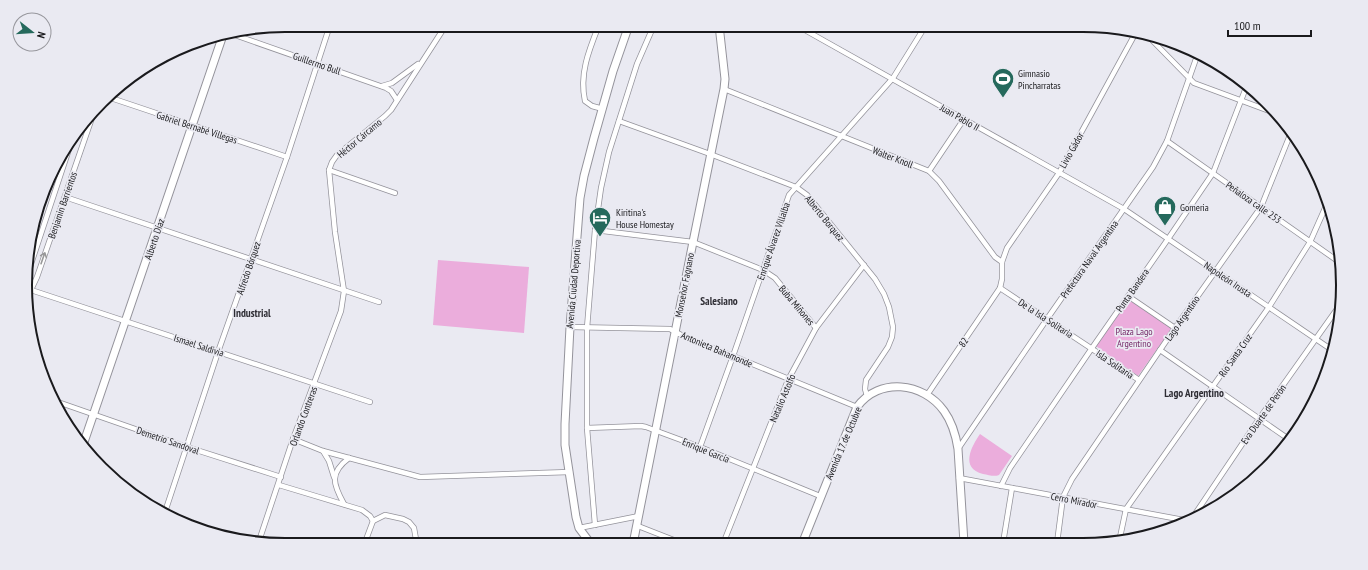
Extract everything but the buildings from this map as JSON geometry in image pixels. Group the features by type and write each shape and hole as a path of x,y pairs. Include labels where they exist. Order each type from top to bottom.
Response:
{"street":[{"name":"Alfredo Bórquez","path":"166,508 218,352 287,157 328,32"},
{"name":"Héctor Cárcamo","path":"329,170 337,155 385,116 441,32"},
{"path":"596,32 584,68 583,92 585,101 592,106 603,110"},
{"name":"Avenida Ciudad Deportiva","path":"586,538 579,528 576,517 566,445 565,424 570,327 580,198 584,176 613,71 627,32"},
{"name":"Avenida Ciudad Deportiva","path":"595,525 587,428 587,328 595,230 606,167 637,64 651,32"},
{"name":"Monseñor Fagnano","path":"635,538 692,242 724,89 725,79 720,32"},
{"name":"Juan Pablo II","path":"809,32 1124,209"},
{"name":"Enrique Álvarez Villalba","path":"700,447 789,195 893,78 922,32"},
{"name":"Guillermo Bull","path":"239,36 382,86 391,91 397,100"},
{"name":"Livio Gádor","path":"1002,262 1007,248 1058,173 1134,38"},
{"name":"Alberto Díaz","path":"85,440 221,41"},
{"path":"1153,42 1194,83 1265,109"},
{"name":"Prefectura Naval Argentina","path":"958,449 1153,168 1167,141 1196,59"},
{"path":"382,86 392,83 421,62"},
{"name":"Walter Knoll","path":"724,89 929,171 939,181 995,257 1002,262"},
{"name":"Punta Bandera","path":"1001,486 1010,468 1213,173 1245,91"},
{"name":"Gabriel Bernabé Villegas","path":"114,99 287,157"},
{"path":"929,171 964,119"},
{"name":"Alberto Borquez","path":"619,121 796,187 807,195 878,283 884,294 890,314 893,327 890,343 865,383 867,396"},
{"name":"Benjamin Barrientos","path":"32,283 65,197 90,124"},
{"name":"Lago Argentino","path":"1057,538 1063,497 1072,478 1175,328 1261,207 1289,138"},
{"name":"Peñaloza calle 253","path":"1167,141 1334,259"},
{"name":"Benjamin Barrientos","path":"34,256 66,158"},
{"path":"344,291 334,232 329,170 395,193"},
{"path":"65,197 379,302"},
{"name":"Napoleón Irusta","path":"1124,209 1328,347"},
{"name":"Río Santa Cruz","path":"1120,535 1126,509 1269,307 1310,242 1324,210"},
{"name":"Buba Miñones","path":"595,230 692,242 763,270 775,278 816,328"},
{"path":"1000,288 1002,279 1002,262"},
{"name":"Natalio Astolfo","path":"725,538 788,380 816,328 864,265"},
{"name":"De la Isla Solitaria","path":"1000,288 1092,348"},
{"name":"82","path":"927,395 1000,288"},
{"name":"Orlando Contreras","path":"261,537 279,485 293,439 315,384 341,311 344,291"},
{"name":"Ismael Saldivia","path":"32,292 126,321 370,402"},
{"path":"1128,296 1175,328"},
{"name":"Eva Duarte de Perón","path":"1196,512 1334,313"},
{"name":"Antonieta Bahamonde","path":"570,327 665,329 675,331 683,336 788,380 857,407"},
{"name":"Isla Solitaria","path":"1092,348 1139,380"},
{"path":"1160,350 1285,437"},
{"name":"Avenida 17 de Octubre","path":"804,538 857,407 867,396 880,389 894,387 912,389 927,395 940,406 947,416 955,434 958,449 964,538"},
{"name":"Demetrio Sandoval","path":"61,403 187,447 281,477"},
{"name":"Enrique García","path":"587,428 641,426 656,430 700,447 752,470 820,496"},
{"path":"293,439 323,451 420,477 570,472"},
{"path":"323,451 329,461 335,488 344,504"},
{"path":"334,478 339,466 349,458"},
{"name":"Cerro Mirador","path":"960,478 1181,518"},
{"path":"279,485 366,512 373,521"},
{"path":"1004,538 1012,488"},
{"path":"367,538 373,521 385,515 403,519 408,522 414,528 416,538"},
{"path":"579,528 639,516"},
{"path":"638,526 669,538"}],"green space":[{"path":"438,260 529,267 524,333 433,325"},
{"name":"Plaza Lago Argentino","path":"1129,300 1172,328 1138,376 1096,346"},
{"path":"980,434 1012,456 999,475 993,476 983,474 976,471 972,467 970,462 971,451"}],"place":[{"name":"Gimnasio Pincharratas","path":"1003,98"},
{"name":"Gomeria","path":"1165,226"},
{"name":"Kiritina's House Homestay","path":"600,238"}],"district":[{"name":"Salesiano","path":"719,301"},
{"name":"Industrial","path":"252,313"},
{"name":"Lago Argentino","path":"1194,393"}]}
